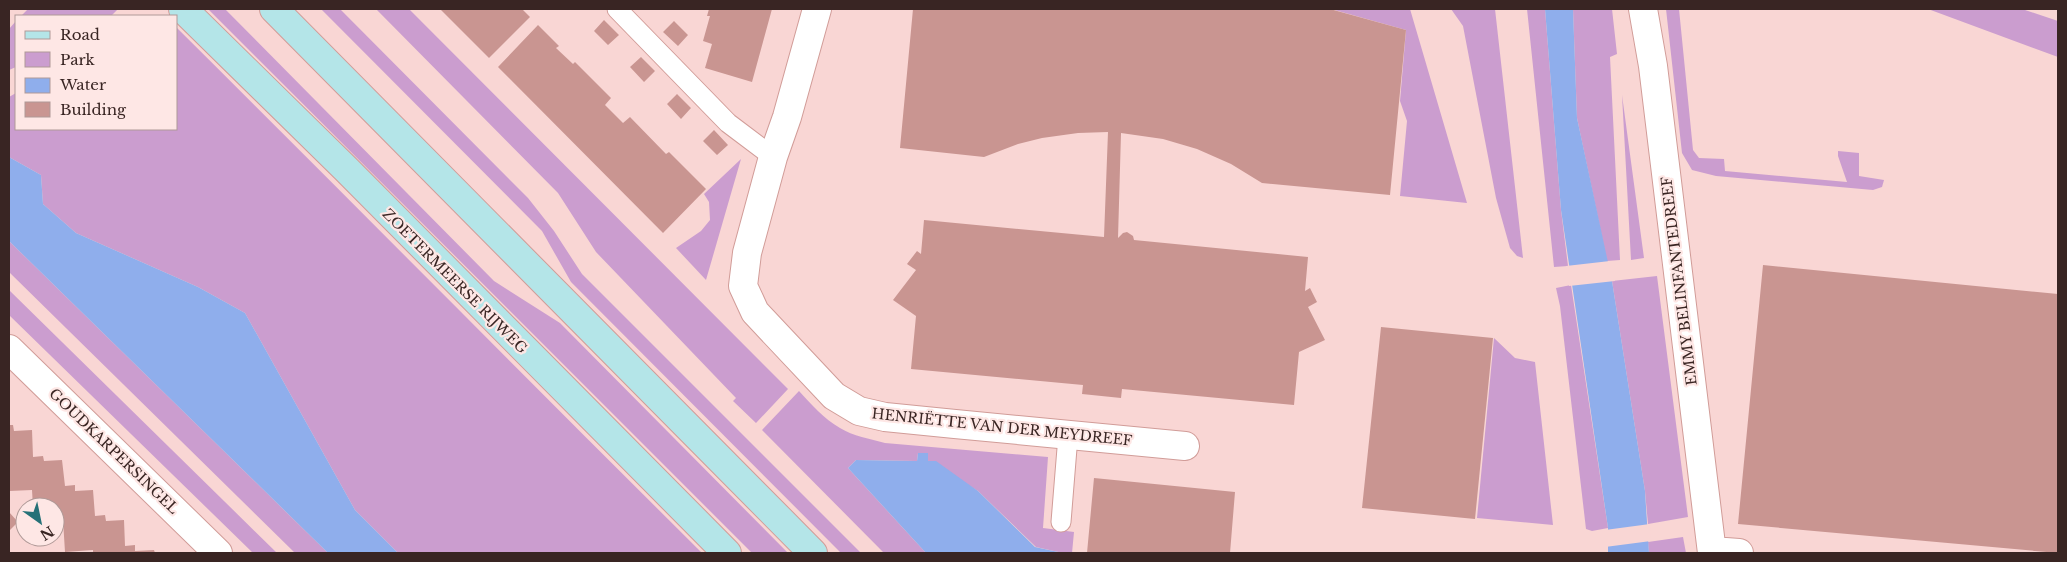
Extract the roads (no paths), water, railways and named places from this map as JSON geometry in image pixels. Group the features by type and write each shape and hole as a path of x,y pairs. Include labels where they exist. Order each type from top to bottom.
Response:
{"main road":[{"name":"ZOETERMEERSE RIJWEG","path":"183,9 346,169 727,553"},
{"path":"274,9 813,553"}],"street":[{"name":"HENRIËTTE VAN DER MEYDREEF","path":"817,9 787,117 773,157 748,253 743,286 755,312 834,396 859,411 884,416 1068,436 1185,446"},
{"name":"EMMY BELINFANTEDREEF","path":"1643,9 1653,66 1712,552"},
{"name":"GOUDKARPERSINGEL","path":"9,349 218,553"},
{"path":"1712,552 1739,553"}],"lane":[{"path":"625,12 728,123 773,157"},
{"path":"1061,522 1068,436"}],"water":[{"path":"1545,9 1573,9 1577,118 1612,281 1645,491 1649,553 1608,553 1608,528 1561,210"},
{"path":"9,157 41,175 43,204 76,233 198,287 245,313 355,510 398,553 328,553 9,241"},
{"path":"918,453 928,453 928,461 936,461 978,491 1035,547 1063,553 926,553 848,468 856,460 917,461"}]}
